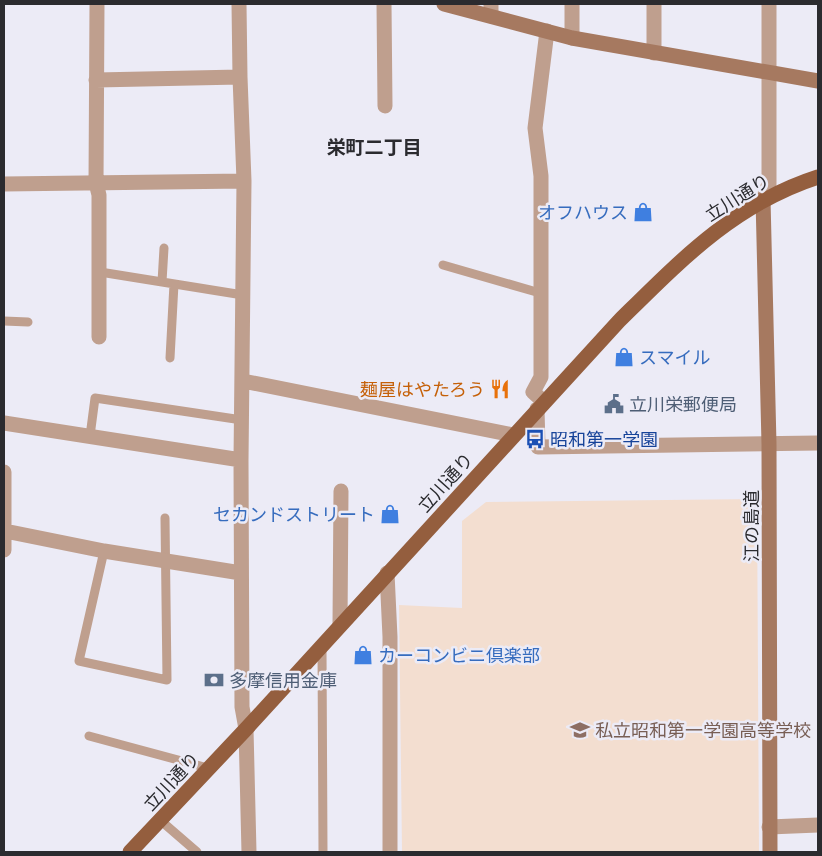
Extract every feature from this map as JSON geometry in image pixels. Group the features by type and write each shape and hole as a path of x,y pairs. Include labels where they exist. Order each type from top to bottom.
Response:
{"main road":[{"name":"立川通り","path":"130,852 246,729 618,321 666,275 732,219 764,199 818,177"}],"street":[{"path":"97,4 96,183 99,196 99,338"},
{"path":"239,4 244,182 241,460 242,707 246,729 248,851"},
{"path":"384,4 385,106"},
{"path":"444,4 491,10 547,31 572,38 818,80"},
{"path":"572,4 572,38"},
{"path":"654,4 654,53"},
{"path":"764,199 769,184 769,4"},
{"path":"547,31 535,128 541,176 541,377 533,392 540,406 538,447 818,443"},
{"path":"96,80 240,77"},
{"path":"4,184 244,182"},
{"name":"江の島道","path":"764,199 769,444 770,852"},
{"path":"243,381 513,435"},
{"path":"4,423 241,460"},
{"path":"4,472 4,550"},
{"path":"340,624 341,491"},
{"path":"5,531 104,552 241,573"},
{"path":"387,573 390,637 390,852"},
{"path":"769,827 818,825"}],"lane":[{"path":"162,282 164,248"},
{"path":"443,265 540,293"},
{"path":"100,272 242,295"},
{"path":"170,358 174,284"},
{"path":"4,321 28,322"},
{"path":"90,436 95,398 242,420"},
{"path":"104,552 80,661 167,680 165,518"},
{"path":"322,645 324,852"},
{"path":"89,736 208,768"},
{"path":"160,820 197,852"}],"shaded area":[{"name":"私立昭和第一学園高等学校","path":"757,499 759,852 402,852 399,605 462,608 462,521 486,502"}],"place":[{"name":"オフハウス","path":"643,212"},
{"name":"スマイル","path":"624,357"},
{"name":"麺屋はやたろう","path":"500,389"},
{"name":"立川栄郵便局","path":"614,404"},
{"name":"昭和第一学園","path":"535,439"},
{"name":"セカンドストリート","path":"390,514"},
{"name":"カーコンビニ倶楽部","path":"363,655"},
{"name":"多摩信用金庫","path":"214,680"},
{"name":"私立昭和第一学園高等学校","path":"580,730"}],"district":[{"name":"栄町二丁目","path":"374,146"}]}
